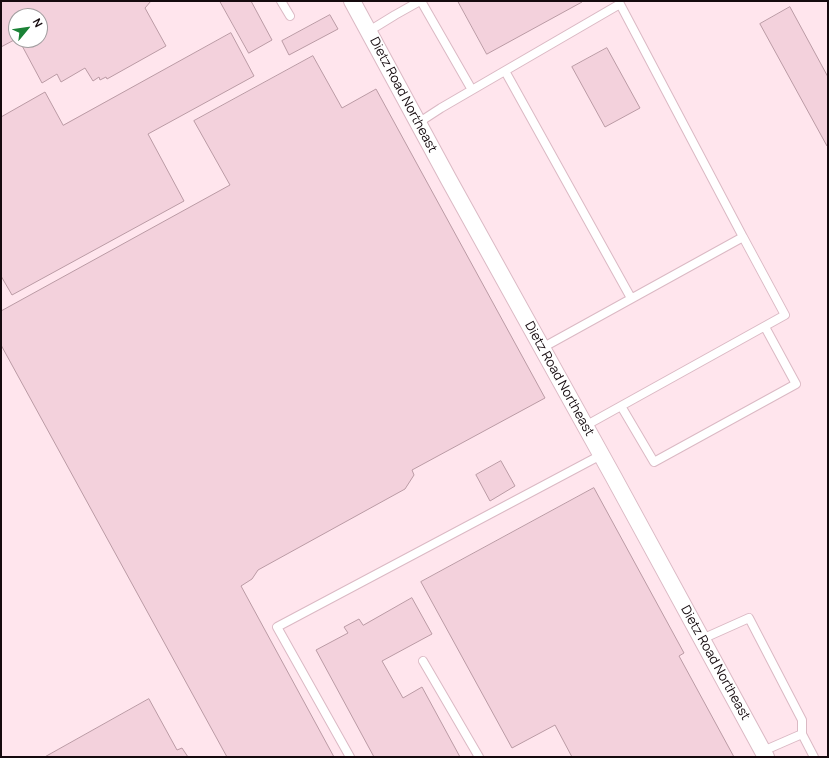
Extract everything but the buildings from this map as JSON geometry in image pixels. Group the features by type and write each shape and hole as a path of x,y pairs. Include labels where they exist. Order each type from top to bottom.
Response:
{"street":[{"name":"Dietz Road Northeast","path":"352,1 448,180 601,455 764,754"}],"lane":[{"path":"282,1 290,16"},
{"path":"369,32 395,15 421,1 472,90"},
{"path":"418,123 619,2 785,315 585,426"},
{"path":"505,71 632,298"},
{"path":"542,348 743,237"},
{"path":"621,406 654,462 789,388 796,384 765,327"},
{"path":"350,757 277,627 601,455"},
{"path":"702,639 749,618 802,720 802,734 814,757"},
{"path":"423,661 479,757"},
{"path":"764,754 802,734"}],"shaded area":[{"path":"1,1 828,1 828,757 1,757"}]}
